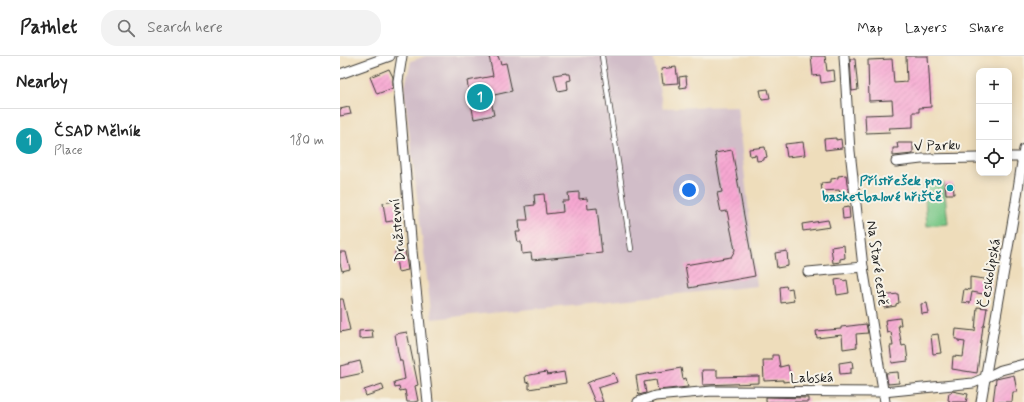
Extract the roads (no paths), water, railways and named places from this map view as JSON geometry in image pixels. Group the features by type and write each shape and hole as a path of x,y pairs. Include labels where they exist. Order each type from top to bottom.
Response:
{"street":[{"path":"340,74 390,56"},
{"name":"Družstevní","path":"402,56 398,81 412,251 428,402"},
{"name":"Na Staré cestě","path":"844,56 850,151 863,267 882,392 885,402"},
{"path":"1012,156 1023,153"},
{"name":"Českolipská","path":"981,402 1020,203 1023,153"},
{"name":"V Parku","path":"896,162 921,159 976,158"},
{"path":"808,272 863,267"},
{"name":"Labská","path":"638,402 655,396 712,391 882,392 973,383 1001,370 1024,364"}],"lane":[{"path":"602,56 631,249"}],"place":[{"name":"ČSAD Mělník","path":"480,97"},
{"name":"Přístřešek pro basketbalové hřiště","path":"950,188"}]}
